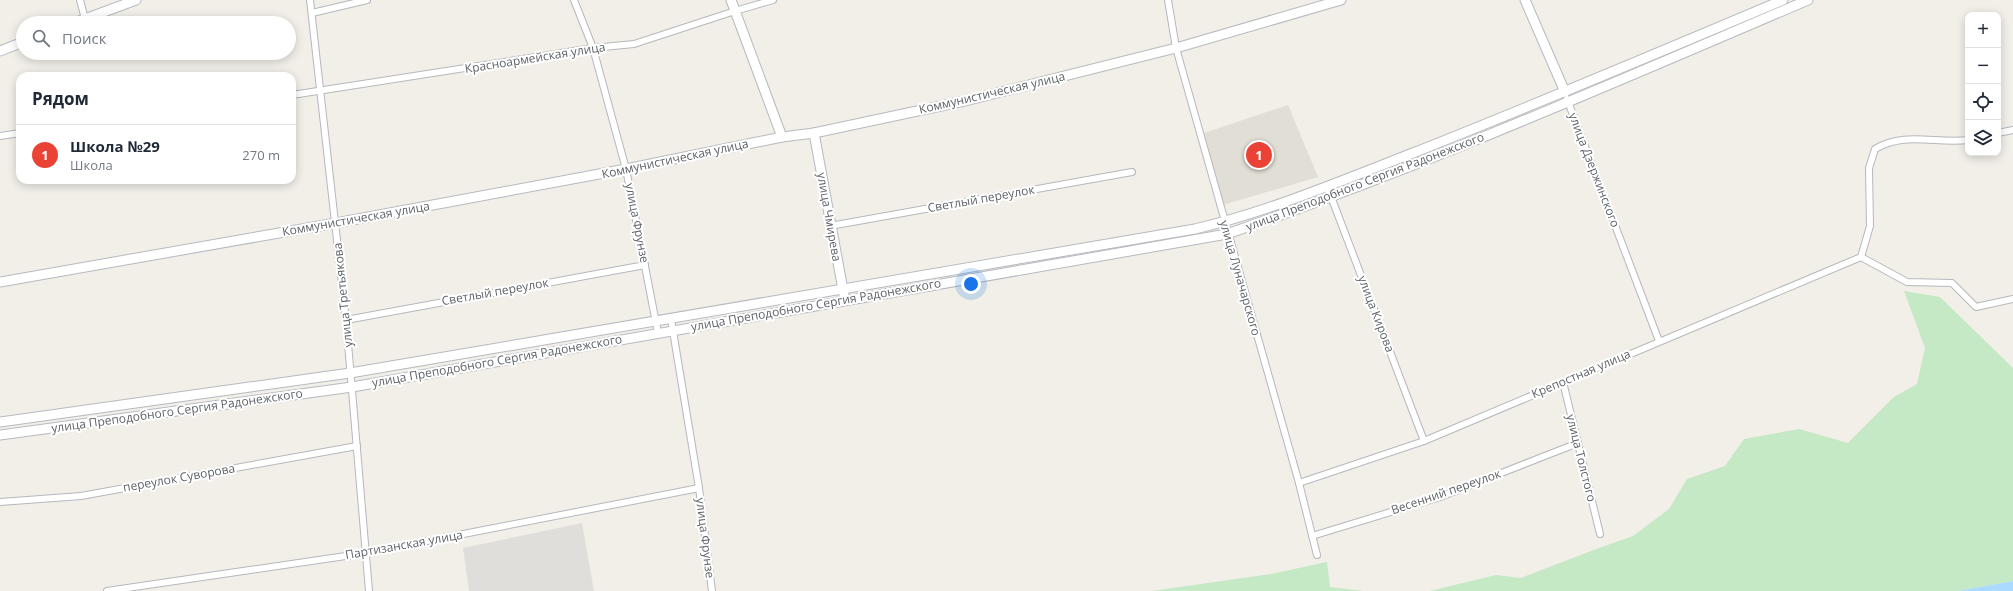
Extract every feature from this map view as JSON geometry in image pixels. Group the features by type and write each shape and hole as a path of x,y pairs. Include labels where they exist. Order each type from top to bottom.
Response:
{"street":[{"path":"80,0 84,16"},
{"path":"93,16 136,0"},
{"name":"улица Третьякова","path":"310,0 346,320 368,591"},
{"path":"312,13 367,0"},
{"name":"улица Фрунзе","path":"574,0 593,48 626,169 658,333"},
{"path":"731,0 782,136"},
{"name":"Красноармейская улица","path":"296,94 593,48 634,44 773,0"},
{"name":"улица Луначарского","path":"1168,0 1176,48 1318,555"},
{"name":"Коммунистическая улица","path":"0,282 336,223 626,169 782,136 814,133 970,100 1176,48 1341,0"},
{"name":"улица Дзержинского","path":"1526,0 1565,92 1660,341"},
{"name":"улица Преподобного Сергия Радонежского","path":"0,422 350,373 843,290 1194,229 1224,222 1266,210 1565,92 1783,0"},
{"name":"улица Преподобного Сергия Радонежского","path":"0,435 352,387 1227,234 1332,197 1568,103 1808,0"},
{"path":"0,51 16,45"},
{"path":"2001,132 2013,130"},
{"name":"улица Чмирева","path":"814,133 844,300"},
{"path":"0,136 16,134"},
{"path":"1965,140 1906,139 1887,141 1875,149 1869,168 1870,226 1861,257 1907,282 1952,283 1976,307 2013,299"},
{"name":"Светлый переулок","path":"830,226 1132,172"},
{"name":"улица Кирова","path":"1328,186 1424,441"},
{"name":"Крепостная улица","path":"1299,483 1424,441 1861,257"},
{"name":"Светлый переулок","path":"346,320 645,265"},
{"name":"улица Фрунзе","path":"671,319 699,488 712,591"},
{"name":"улица Толстого","path":"1563,382 1600,534"},
{"name":"Весенний переулок","path":"1312,536 1440,497 1578,443"},
{"name":"переулок Суворова","path":"0,502 81,496 357,446"},
{"name":"Партизанская улица","path":"107,591 366,553 699,488"}],"shaded area":[{"path":"1288,105 1318,177 1223,205 1204,133"},
{"path":"582,523 594,591 469,591 463,548"}],"green space":[{"path":"1904,291 1940,297 2013,368 2013,581 1958,591 1430,591 1496,575 1521,578 1633,536 1669,509 1687,479 1725,466 1744,439 1799,429 1848,443 1894,397 1917,384 1925,348"},
{"path":"1327,562 1330,587 1364,591 1152,591 1271,574"}],"water":[{"path":"2013,581 2013,591 1958,591"}],"place":[{"name":"Школа №29","path":"1259,155"}]}
